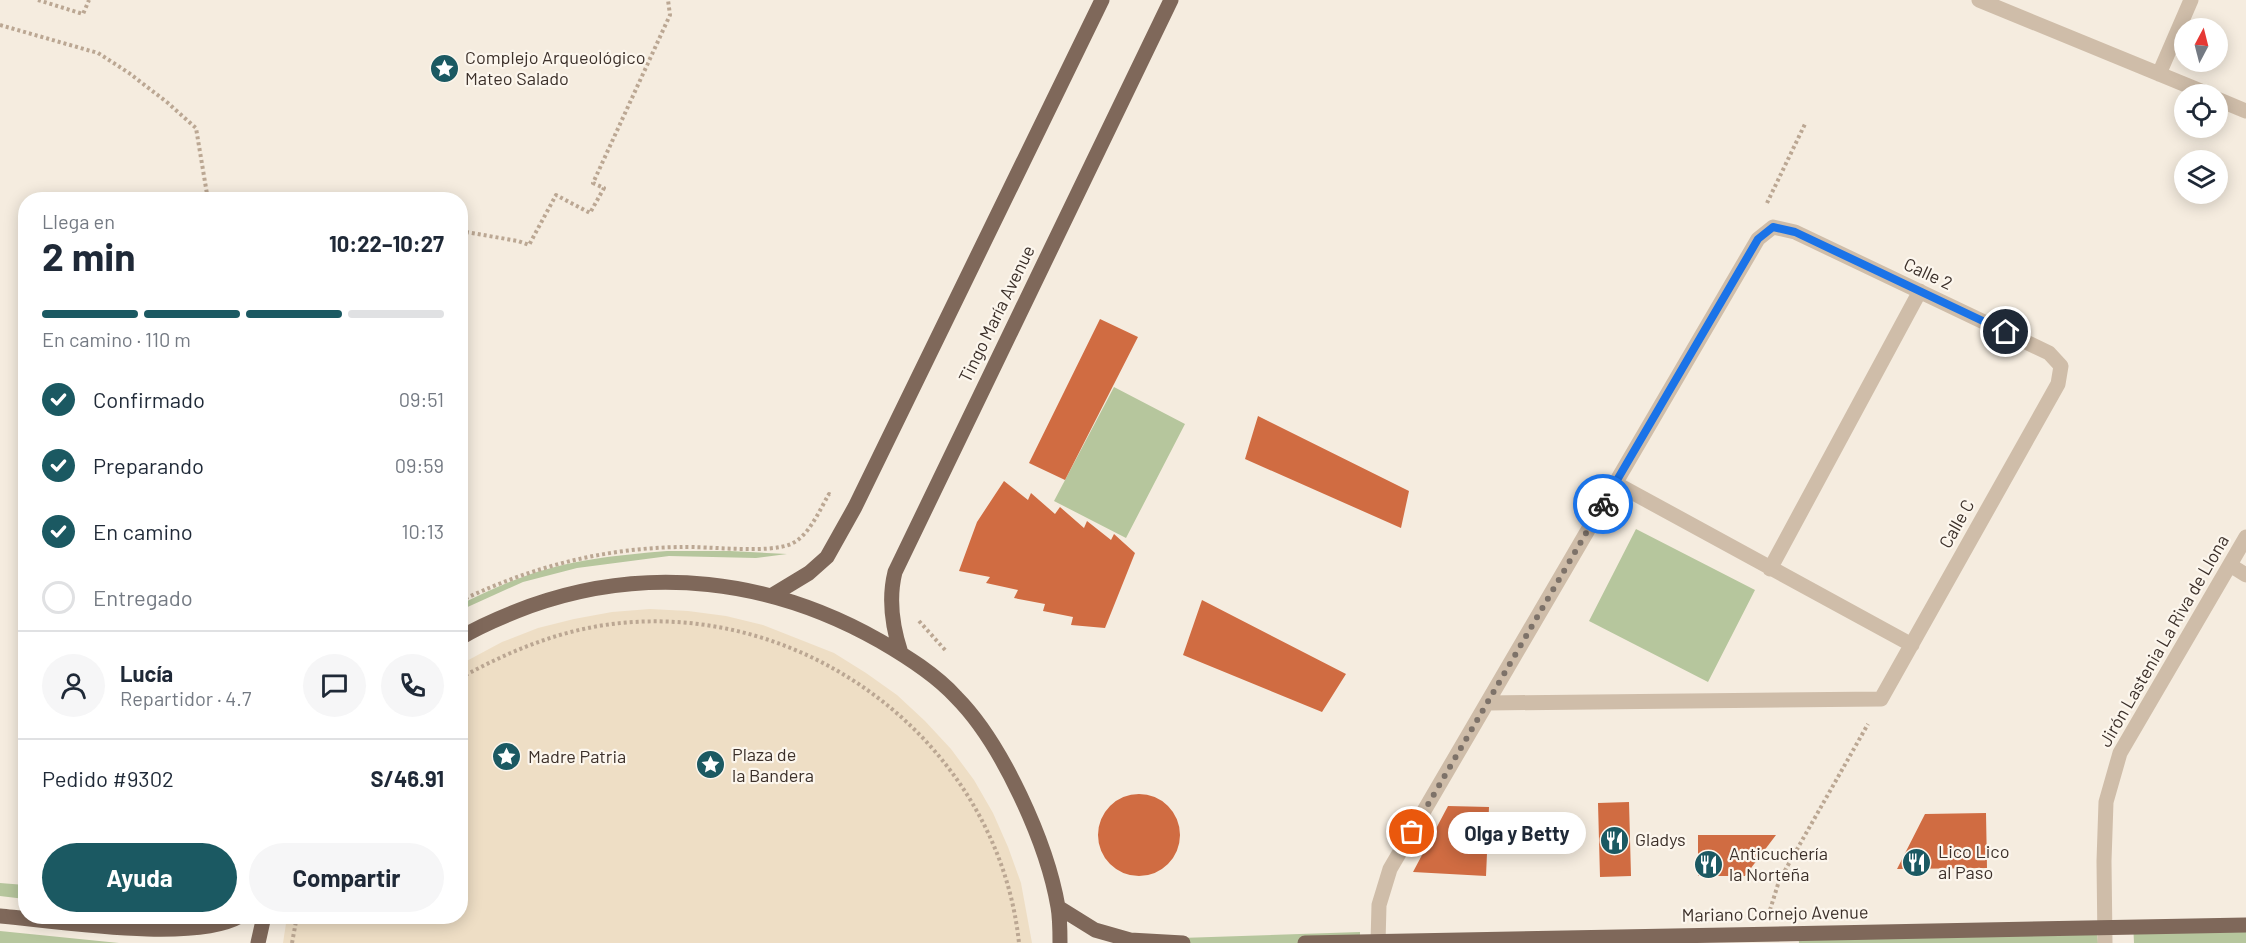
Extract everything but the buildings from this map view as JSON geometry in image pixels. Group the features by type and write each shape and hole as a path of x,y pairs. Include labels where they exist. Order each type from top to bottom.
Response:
{"main road":[{"path":"771,596 809,573 827,557 855,507 1102,0"},
{"name":"Tingo María Avenue","path":"901,653 894,632 891,603 895,572 1171,0"},
{"path":"468,634 496,619 583,590 637,582 666,581 715,585 771,596 818,610 856,627 901,653 957,697 994,745 1022,800 1045,859 1058,908 1060,943"},
{"path":"1058,908 1095,930 1130,940 1184,943"},
{"path":"0,916 18,918"},
{"path":"84,924 169,930 222,924"},
{"path":"258,943 262,924"},
{"name":"Mariano Cornejo Avenue","path":"1305,943 2104,935 2246,925"}],"street":[{"path":"1979,0 2184,84"},
{"path":"2159,74 2191,0"},
{"path":"2228,104 2246,111"},
{"path":"1378,942 1379,905 1390,869 1758,239 1773,227"},
{"name":"Calle 2","path":"1773,227 1795,232 2049,353 2061,366"},
{"path":"1770,568 1920,291"},
{"name":"Calle C","path":"1881,699 2058,384 2061,366"},
{"path":"1615,483 1912,645"},
{"name":"Jirón Lastenia La Riva de Llona","path":"2104,935 2106,802 2120,753 2246,537"},
{"path":"2230,565 2246,575"},
{"path":"1488,703 1881,699"}],"path":[{"path":"38,0 83,14 89,0"},
{"path":"468,232 529,245 556,195 590,213 604,188 593,183 670,15 668,0"},
{"path":"0,25 98,53 168,103 196,129 207,192"},
{"path":"1773,227 1767,204 1805,124"},
{"path":"468,597 502,581 591,556 680,547 773,548 791,544 806,532 829,494 855,507"},
{"path":"468,674 504,655 554,636 605,625 648,622 711,626 763,638 813,657 856,681 896,711 932,747 962,787 987,830 1005,876 1019,943"},
{"path":"1779,881 1881,699"},
{"path":"292,943 296,924"}],"green space":[{"path":"1114,387 1185,424 1126,538 1054,501"},
{"path":"1636,529 1755,590 1708,682 1589,621"},
{"path":"667,551 730,551 787,554 756,558 669,556 577,568 523,582 468,607 468,601 538,572 593,559"},
{"path":"0,883 18,884 18,898 0,896"},
{"path":"2096,921 2098,943 1799,943 1798,928"},
{"path":"2246,921 2246,943 2134,943 2133,922"},
{"path":"0,931 119,943 0,943"},
{"path":"1360,932 1360,943 1120,943 1120,940"}],"shaded area":[{"name":"Plaza de la Bandera","path":"650,609 688,611 726,616 763,625 834,653 897,695 951,749 974,780 993,813 1021,883 1032,943 283,943 286,924 468,924 468,660 502,642 538,628 612,612"}],"way so far":[{"path":"1412,832 1603,504"}],"place":[{"name":"Complejo Arqueológico Mateo Salado","path":"444,68"},
{"name":"Madre Patria","path":"507,757"},
{"name":"Plaza de la Bandera","path":"711,765"},
{"name":"Olga y Betty","path":"1412,832"},
{"name":"Gladys","path":"1614,840"},
{"name":"Lico Lico al Paso","path":"1917,862"},
{"name":"Anticuchería la Norteña","path":"1708,864"}],"route":[{"path":"1603,504 1758,239 1773,227 1795,232 2006,332"}]}
